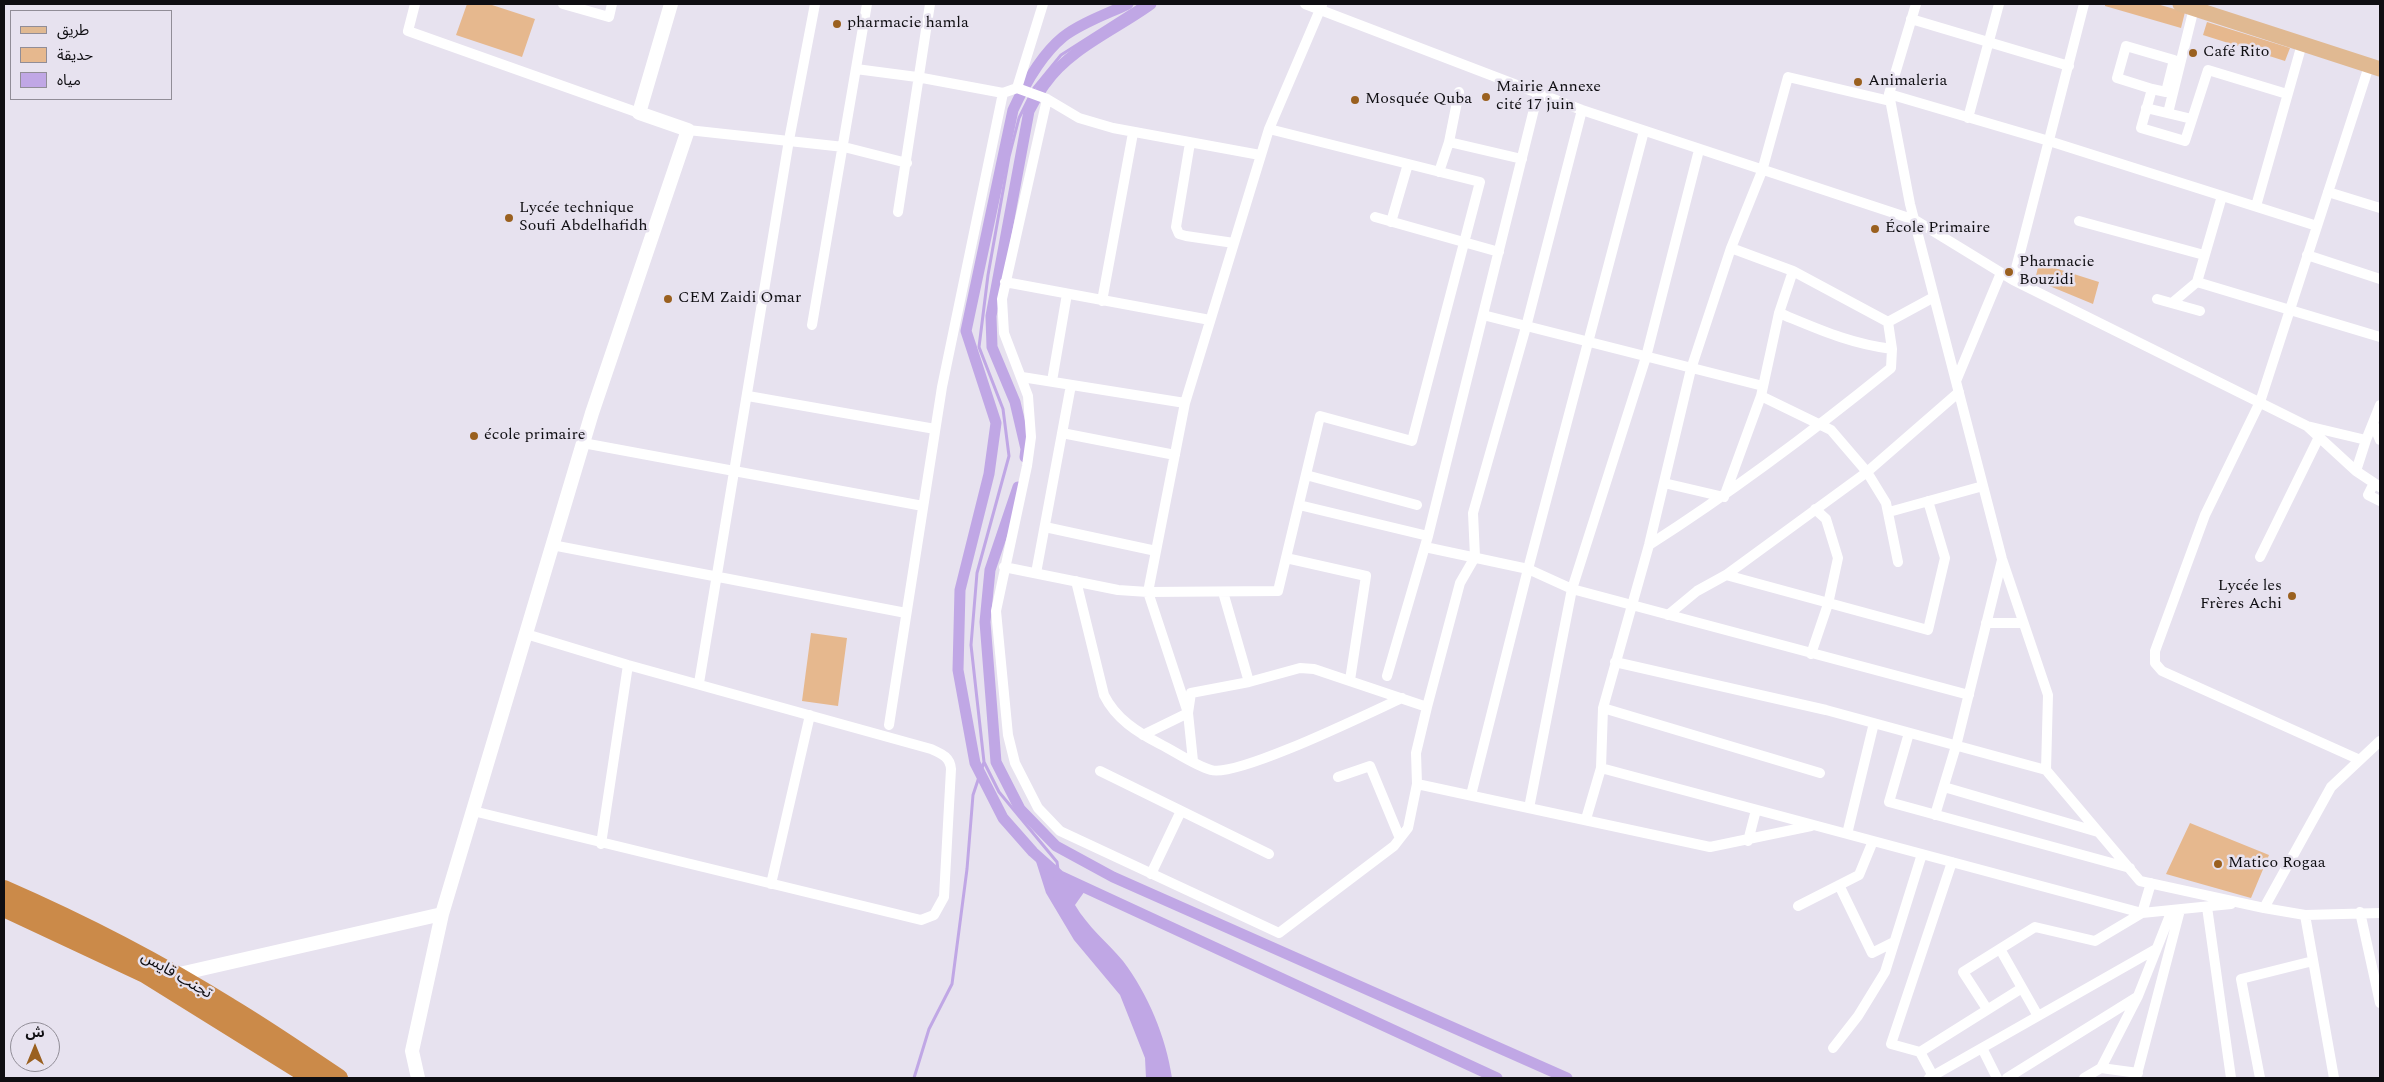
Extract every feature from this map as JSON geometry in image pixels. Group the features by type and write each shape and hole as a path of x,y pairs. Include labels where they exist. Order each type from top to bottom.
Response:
{"highway":[{"name":"تجنب قايس","path":"4,888 60,913 175,975 231,1007 339,1078"},
{"name":"تجنب قايس","path":"4,908 145,974 312,1078"}],"main road":[{"path":"2187,6 2375,68"}],"street":[{"path":"415,4 408,31 688,130 844,147 907,163"},
{"path":"563,4 609,17 612,4"},
{"path":"639,113 671,4"},
{"path":"699,683 736,473 789,140 815,4"},
{"path":"812,325 867,4"},
{"path":"898,212 907,163 917,77 930,4"},
{"path":"1020,89 1043,4"},
{"path":"1305,4 1322,7 1582,110 1915,220 2013,280 2307,426 2366,440"},
{"path":"1916,4 1889,98 1915,220 2002,559 2048,695 2046,770"},
{"path":"1968,118 1999,4"},
{"path":"2013,280 2084,4"},
{"path":"2168,113 2187,44 2187,6"},
{"path":"1193,761 1188,713 1148,592 1185,402 1269,129 1322,7"},
{"path":"1911,19 2069,66"},
{"path":"2256,206 2302,44"},
{"path":"2126,46 2174,60 2166,92 2152,89 2116,78 2126,46"},
{"path":"2360,760 2162,671 2155,663 2154,651 2205,515 2260,402 2328,192 2375,68"},
{"path":"856,69 917,77 1003,93 1020,89 1043,97 1079,118 1133,133 1260,156"},
{"path":"2152,89 2141,128 2185,141 2208,70 2287,94"},
{"path":"1586,819 1601,768 1604,708 1615,662 1649,545 1691,369 1731,248 1762,171 1788,77 1889,98 1968,118 2317,226"},
{"path":"1439,172 1449,142 1459,92"},
{"path":"888,726 935,429 1003,93"},
{"path":"1386,676 1428,536 1538,94"},
{"path":"1043,97 1002,299 1004,333 1008,350 1022,377 1028,396 1031,437 1027,466 996,611 1008,735 1015,763 1024,784 1038,808 1060,831 1279,933 1394,846 1399,836 1408,828 1417,784 1416,753 1460,583 1475,557 1473,513 1526,328 1582,110"},
{"path":"2146,108 2192,119"},
{"path":"1004,567 1118,590 1148,592 1278,592 1320,416 1412,441 1480,182 1269,129"},
{"path":"418,1078 412,1051 442,914 583,443 688,130"},
{"path":"1471,795 1528,569 1644,131"},
{"path":"1102,300 1133,133"},
{"path":"1449,142 1522,159"},
{"path":"1190,143 1176,227 1179,234 1234,243"},
{"path":"1529,808 1572,588 1646,357 1700,150"},
{"path":"1391,222 1408,164"},
{"path":"2328,192 2380,208"},
{"path":"2172,303 2197,282 2222,196"},
{"path":"1374,217 1499,252"},
{"path":"2079,220 2204,255"},
{"path":"1731,248 1793,271 1888,322"},
{"path":"2308,255 2380,279"},
{"path":"1724,497 1762,391 1779,313 1793,271"},
{"path":"1668,615 1697,591 1726,575 1867,472 1958,386 2001,273"},
{"path":"1005,282 1210,320"},
{"path":"2197,282 2380,337"},
{"path":"1052,382 1067,294"},
{"path":"1888,322 1934,296"},
{"path":"2157,299 2200,310"},
{"path":"1779,313 1844,340 1865,346 1892,348"},
{"path":"1483,315 1526,328 1691,369 1762,391 1820,426 1831,430 1867,472 1886,503 1898,562"},
{"path":"1649,545 1724,497 1820,426 1891,368 1892,348 1888,322"},
{"path":"1022,377 1185,402"},
{"path":"1036,573 1071,385"},
{"path":"748,396 935,429"},
{"path":"2356,471 2380,405"},
{"path":"2373,424 2380,440"},
{"path":"2307,426 2356,471 2377,485 2368,495 2380,501"},
{"path":"1062,433 1175,455"},
{"path":"2260,557 2319,437"},
{"path":"583,443 736,473 923,506"},
{"path":"1306,475 1417,505"},
{"path":"1664,483 1724,497"},
{"path":"1889,512 1983,486"},
{"path":"1726,575 1928,630 1946,558 1928,501"},
{"path":"1299,505 1428,536"},
{"path":"1811,654 1828,604 1838,558 1826,520 1815,510"},
{"path":"1045,527 1156,551"},
{"path":"552,545 906,613"},
{"path":"1425,547 1528,569 1572,588 1811,654 1969,695"},
{"path":"1286,558 1366,576 1350,680"},
{"path":"1936,815 1956,746 2002,559"},
{"path":"1076,581 1104,695 1117,716 1143,736 1212,770 1231,770 1281,752 1402,698"},
{"path":"1223,592 1248,682"},
{"path":"1986,623 2023,622"},
{"path":"473,812 921,920 934,915 944,897 950,762 944,755 931,749 526,634"},
{"path":"1615,662 1874,723 2046,770 2140,880 2239,903 2305,915 2360,912 2380,913"},
{"path":"601,844 628,664"},
{"path":"1188,713 1191,693 1248,682 1300,668 1308,668 1350,680 1428,707"},
{"path":"1604,708 1820,773"},
{"path":"1143,736 1188,713"},
{"path":"771,884 810,715"},
{"path":"1847,834 1874,723"},
{"path":"1910,733 1889,802 2130,868"},
{"path":"2264,908 2331,787 2380,741"},
{"path":"1338,777 1370,766 1399,836"},
{"path":"1601,768 2142,913 2239,903"},
{"path":"1100,771 1269,854"},
{"path":"1417,784 1710,847 1748,841 1815,826"},
{"path":"1944,788 2099,832"},
{"path":"1748,841 1756,810"},
{"path":"1151,874 1181,811"},
{"path":"1798,906 1859,875 1873,841"},
{"path":"1833,1048 1858,1016 1885,972 1922,854"},
{"path":"1952,862 1891,1044 1920,1052 2022,988"},
{"path":"1987,1009 1963,972 2035,927 2096,941 2142,913 2151,883"},
{"path":"1839,885 1872,953 1894,942"},
{"path":"2207,907 2231,1078"},
{"path":"2084,1078 2101,1068 2138,996 2156,949 2176,910"},
{"path":"2101,1068 2137,1076 2176,910"},
{"path":"2360,912 2380,1003"},
{"path":"175,975 442,914"},
{"path":"2305,915 2334,1078"},
{"path":"2000,949 2038,1016"},
{"path":"1920,1052 1931,1077 2156,949"},
{"path":"2260,1078 2241,979 2313,960"},
{"path":"2007,1078 2138,996"},
{"path":"1982,1048 1997,1078"}],"green space":[{"path":"467,4 489,4 535,19 522,57 456,35"},
{"path":"2105,4 2157,4 2185,12 2181,28 2105,6"},
{"path":"2207,22 2290,48 2285,61 2203,35"},
{"path":"2039,263 2099,282 2093,304 2035,280"},
{"path":"811,633 847,638 838,706 802,701"},
{"name":"Matico Rogaa","path":"2190,823 2269,855 2251,898 2166,874"}],"water":[{"path":"1033,852 1060,876 1087,888 1075,905 1123,961 1140,987 1155,1016 1172,1078 1146,1078 1145,1058 1120,995 1074,940 1046,893"}],"waterway":[{"path":"1128,4 1086,23 1070,32 1055,44 1028,80 1013,110 966,331 996,423 989,474 960,590 958,670 975,763 1003,818 1033,852 1060,876 1497,1078"},
{"path":"1059,877 1057,862 999,792 984,762 971,645 977,573 1009,456 1003,409 979,347 988,275 1009,157 1019,118 1034,88 1061,55 1141,4"},
{"path":"1025,457 1026,449 1015,402 992,347 991,316 1029,111 1045,84 1067,60 1151,4"},
{"path":"1018,487 990,570 985,622 996,762 1020,809 1056,846 1113,877 1567,1078"},
{"path":"914,1078 929,1029 952,984 967,869 973,795 984,762"}],"place":[{"name":"pharmacie hamla","path":"837,24"},
{"name":"Café Rito","path":"2193,53"},
{"name":"Animaleria","path":"1858,82"},
{"name":"Mairie Annexe cité 17 juin","path":"1486,97"},
{"name":"Mosquée Quba","path":"1355,100"},
{"name":"Lycée technique Soufi Abdelhafidh","path":"509,218"},
{"name":"École Primaire","path":"1875,229"},
{"name":"Pharmacie Bouzidi","path":"2009,272"},
{"name":"CEM Zaidi Omar","path":"668,299"},
{"name":"école primaire","path":"474,436"},
{"name":"Lycée les Frères Achi","path":"2292,596"},
{"name":"Matico Rogaa","path":"2218,864"}]}
